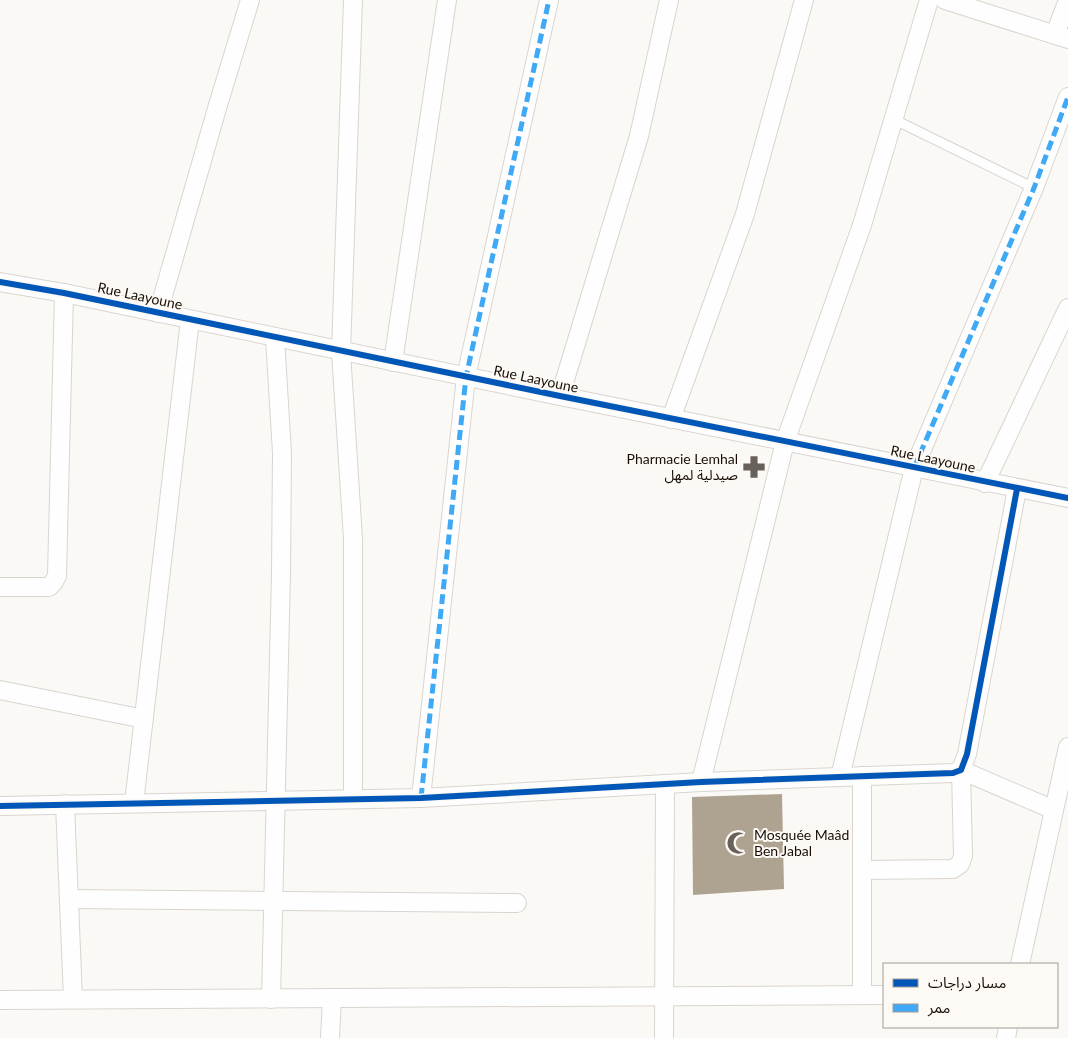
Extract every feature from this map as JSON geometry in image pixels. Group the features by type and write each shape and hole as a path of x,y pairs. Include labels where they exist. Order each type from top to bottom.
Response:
{"street":[{"path":"158,313 250,0"},
{"path":"353,0 341,352 352,539 353,799"},
{"path":"393,362 447,0"},
{"path":"421,798 466,377 549,0"},
{"path":"560,396 639,136 669,0"},
{"path":"671,419 744,214 804,0"},
{"path":"701,782 785,442 862,224 929,0"},
{"path":"945,0 1061,37 1068,0"},
{"path":"840,777 914,468 1034,188 1068,97"},
{"name":"Rue Laayoune","path":"0,282 64,293 341,352 985,483 1068,498"},
{"path":"0,587 49,587 56,576 64,293"},
{"path":"985,483 1068,308"},
{"path":"134,803 190,320"},
{"path":"271,999 282,463 275,338"},
{"path":"862,870 953,869 960,864 963,856 961,770 967,754 1016,489"},
{"path":"0,690 144,720"},
{"path":"1020,963 1068,747"},
{"path":"0,806 421,798 701,782 949,774 961,770 1054,810"},
{"path":"862,776 862,994"},
{"path":"664,1038 665,784"},
{"path":"65,804 73,1000"},
{"path":"69,899 516,903"},
{"path":"0,1000 883,995"},
{"path":"330,1038 332,998"}],"lane":[{"path":"893,119 1034,188"}],"building":[{"name":"Mosquée Maâd Ben Jabal","path":"782,794 784,889 693,895 692,797"}],"marked path":[{"path":"421,798 466,377 549,0"},
{"path":"914,468 1034,188 1068,97"}],"cycle path":[{"path":"0,282 64,293 560,396 1068,498"},
{"path":"0,806 421,798 701,782 953,773 961,770 967,754 1017,489"}],"place":[{"name":"Pharmacie Lemhal صيدلية لمهل","path":"754,467"},
{"name":"Mosquée Maâd Ben Jabal","path":"738,843"}]}
